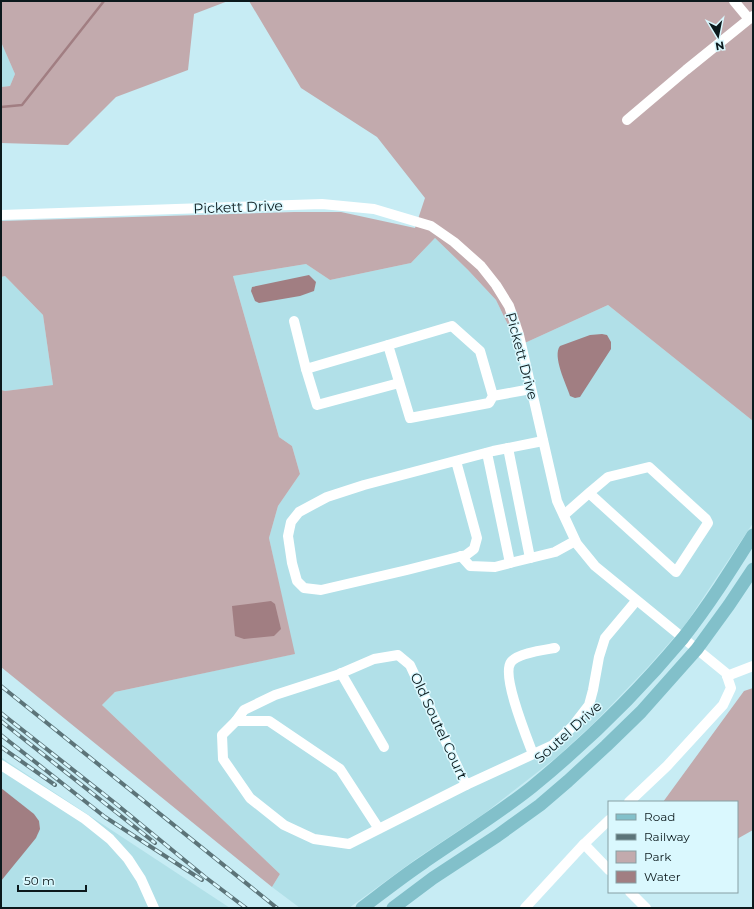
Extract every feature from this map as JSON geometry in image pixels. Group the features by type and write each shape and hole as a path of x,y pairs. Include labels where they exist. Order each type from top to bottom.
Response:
{"main road":[{"name":"Soutel Drive","path":"362,908 422,864 487,821 557,766 594,733 629,697 682,638 715,594 753,535"},
{"path":"393,908 433,878 498,836 540,805 568,781 641,712 697,649 753,569"}],"street":[{"path":"627,120 751,18 734,1"},
{"name":"Pickett Drive","path":"1,215 322,204 374,209 431,226 454,242 481,266 496,285 509,306 519,335 557,501 575,541 595,566 726,673 727,676"},
{"path":"294,321 317,405 399,383"},
{"path":"306,369 452,326 480,351 493,396 489,403 410,418 388,345"},
{"path":"493,396 531,389"},
{"path":"456,461 476,538 474,549 461,556 321,590 304,588 297,581 292,563 288,536 291,522 299,512 328,497 364,485 456,461 487,453 544,441"},
{"path":"508,448 530,558"},
{"path":"487,453 510,563"},
{"path":"564,515 588,492 608,477 649,467 706,519 708,523 676,572 588,492"},
{"path":"461,556 470,566 495,566 555,552 575,541"},
{"name":"Old Soutel Court","path":"341,673 374,659 398,655 410,664 466,785 553,745 572,727 589,705 599,657 605,638 636,601"},
{"path":"533,754 518,716 508,672 511,663 520,656 555,648"},
{"path":"630,801 667,766 723,704 731,688 727,676 753,666"},
{"path":"384,747 341,673 275,696 244,710 236,721 222,735 223,759 250,798 284,825 314,839 349,844 466,785"},
{"path":"236,721 269,721 340,770 379,829"},
{"path":"1,765 85,819 110,839 128,859 141,879 154,908"},
{"path":"525,908 584,844 608,821"},
{"path":"584,844 608,869"},
{"path":"631,893 646,908"}],"shaded area":[{"path":"1,42 15,74 10,86 1,87"},
{"path":"435,238 496,300 510,329 516,347 608,305 753,421 753,523 685,625 648,667 594,723 557,757 485,813 416,859 349,908 300,908 272,887 280,874 102,705 115,692 294,654 269,538 278,506 300,474 292,446 279,437 233,276 306,264 330,280 411,263"},
{"path":"5,276 43,315 53,385 5,391 1,390 1,277"},
{"path":"1,757 8,762 230,908 1,908"}],"green space":[{"path":"1,1 228,1 194,14 188,70 116,97 68,145 1,143 1,87 10,86 15,74 1,42"},
{"path":"249,1 753,1 753,421 608,305 516,347 510,329 496,300 435,238 411,263 330,280 306,264 233,276 279,437 292,446 300,474 278,506 269,538 295,654 115,692 102,705 280,874 272,887 1,667 1,390 5,391 53,385 43,315 5,276 1,277 1,221 294,212 341,212 415,228 425,198 377,137 301,88"},
{"path":"753,688 753,830 738,838 738,801 664,801 744,691"}],"water":[{"path":"309,275 316,282 314,291 300,296 259,303 255,301 251,291 252,287"},
{"path":"590,335 607,335 611,342 611,349 580,397 575,398 570,396 559,363 558,351 560,346"},
{"path":"271,601 275,604 281,629 274,636 244,639 235,636 232,606"},
{"path":"1,788 34,814 39,821 40,829 36,838 1,881"}],"waterway":[{"path":"1,107 22,105 104,1"}],"railway":[{"path":"1,686 277,908"},
{"path":"1,713 115,803 205,877 246,908"},
{"path":"1,721 155,843"},
{"path":"1,735 105,817 202,880"},
{"path":"1,747 55,785"}]}
